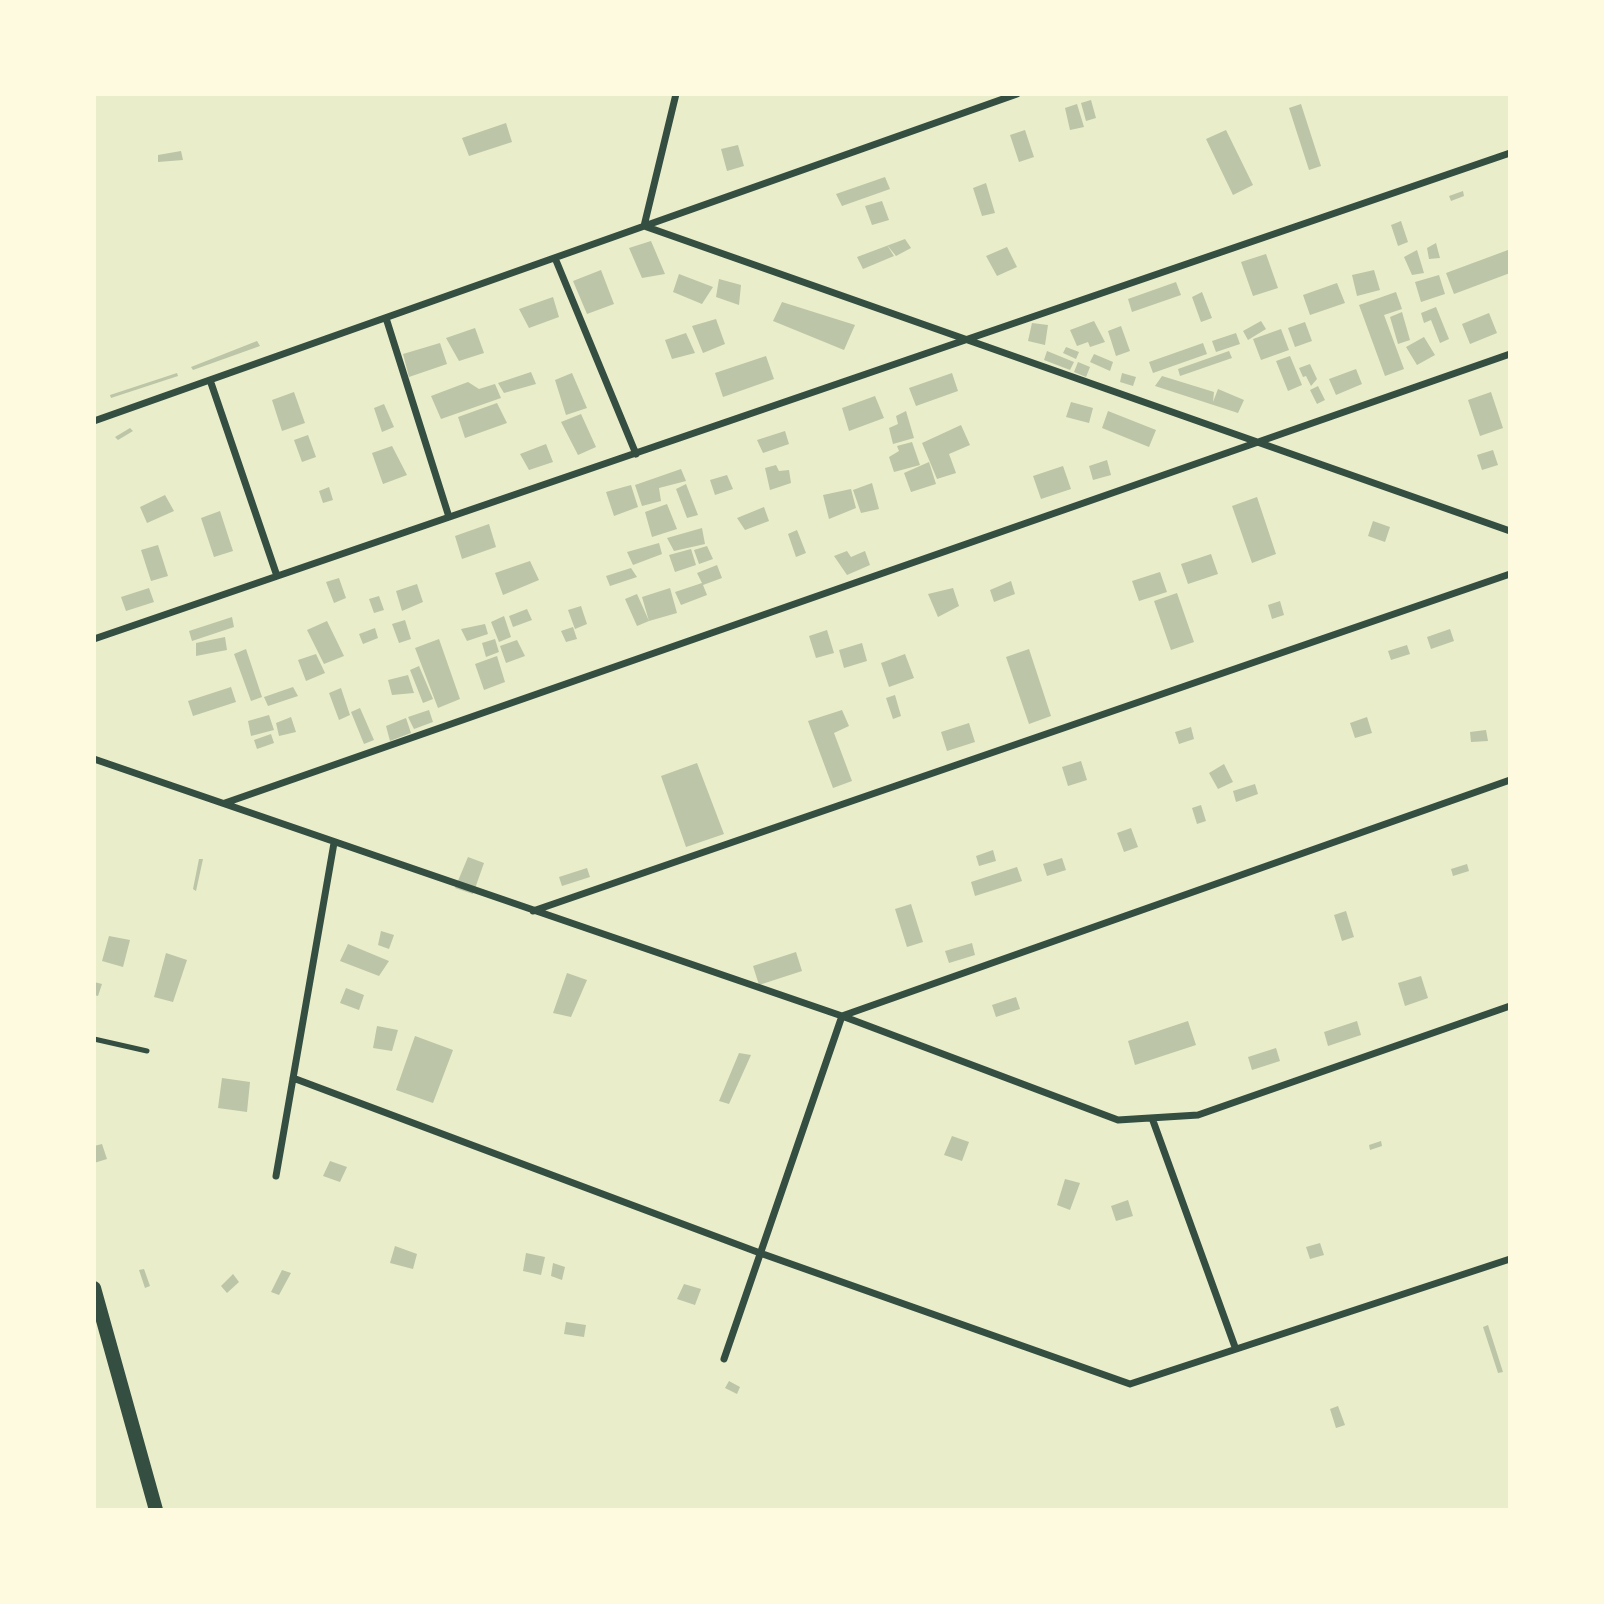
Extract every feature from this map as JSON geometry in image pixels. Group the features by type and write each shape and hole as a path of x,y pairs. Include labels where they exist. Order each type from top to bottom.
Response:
{"main road":[{"path":"94,1289 156,1510"}],"street":[{"path":"644,226 676,94"},
{"path":"94,421 1017,94"},
{"path":"94,639 1510,153"},
{"path":"644,226 964,341 1510,531"},
{"path":"555,258 636,454"},
{"path":"386,318 449,517"},
{"path":"224,803 1510,354"},
{"path":"210,380 277,576"},
{"path":"532,911 1510,575"},
{"path":"94,759 842,1016 1118,1120 1198,1115 1510,1006"},
{"path":"842,1016 1510,780"},
{"path":"275,1176 334,843"},
{"path":"724,1359 842,1016"},
{"path":"293,1078 760,1253 1130,1384 1235,1347 1510,1259"},
{"path":"1152,1118 1235,1347"}],"lane":[{"path":"94,1039 147,1051"}],"building":[{"path":"1091,100 1096,118 1086,121 1081,103"},
{"path":"1077,104 1084,127 1070,130 1065,108"},
{"path":"1301,104 1321,166 1309,170 1289,108"},
{"path":"506,123 512,142 469,156 462,138"},
{"path":"1025,130 1034,157 1019,162 1010,135"},
{"path":"1226,130 1253,185 1233,195 1206,139"},
{"path":"738,145 744,166 727,171 721,149"},
{"path":"181,151 183,160 158,162 158,155"},
{"path":"885,177 890,189 842,206 836,194"},
{"path":"986,183 995,213 982,216 973,188"},
{"path":"1463,191 1464,196 1451,201 1449,196"},
{"path":"882,201 889,220 872,225 865,206"},
{"path":"1401,221 1408,242 1398,246 1391,225"},
{"path":"905,239 911,248 896,256 887,246"},
{"path":"651,241 665,274 642,278 629,248"},
{"path":"1436,243 1440,258 1429,259 1427,248"},
{"path":"887,246 894,256 863,269 857,257"},
{"path":"1007,247 1017,267 997,276 986,256"},
{"path":"1417,250 1424,273 1412,275 1404,257"},
{"path":"1508,250 1510,273 1454,294 1446,273"},
{"path":"1266,254 1278,288 1253,296 1241,262"},
{"path":"601,270 614,304 587,314 573,281"},
{"path":"1374,270 1380,290 1357,296 1352,275"},
{"path":"679,274 713,287 702,304 673,292"},
{"path":"1439,275 1445,294 1421,302 1415,282"},
{"path":"719,279 741,285 739,305 716,297"},
{"path":"1176,282 1181,295 1132,312 1128,299"},
{"path":"1337,283 1345,303 1310,315 1303,295"},
{"path":"1202,292 1212,318 1201,322 1192,297"},
{"path":"1396,292 1402,309 1384,315 1404,369 1385,376 1359,305"},
{"path":"553,297 559,317 529,328 519,309"},
{"path":"782,302 855,325 844,350 773,321"},
{"path":"1436,307 1449,339 1440,343 1431,320 1424,323 1421,313"},
{"path":"1402,312 1410,340 1398,344 1390,317"},
{"path":"1489,313 1497,333 1470,344 1462,324"},
{"path":"716,319 725,344 703,353 692,326"},
{"path":"1094,321 1105,342 1090,347 1088,342 1077,346 1070,330"},
{"path":"1261,321 1266,329 1248,340 1243,331"},
{"path":"1305,322 1312,341 1295,347 1288,328"},
{"path":"1032,323 1048,325 1045,345 1028,341"},
{"path":"1121,326 1130,351 1116,356 1108,331"},
{"path":"475,328 484,353 459,361 446,338"},
{"path":"1281,329 1289,350 1261,360 1253,339"},
{"path":"686,333 695,353 672,359 665,340"},
{"path":"1236,333 1240,344 1216,352 1212,341"},
{"path":"1424,337 1435,355 1417,365 1406,347"},
{"path":"257,341 260,346 193,370 191,367"},
{"path":"440,343 447,364 409,377 403,354"},
{"path":"1203,343 1207,354 1153,373 1149,362"},
{"path":"1066,347 1079,352 1076,359 1063,353"},
{"path":"1047,351 1074,362 1070,370 1044,360"},
{"path":"1229,351 1232,358 1180,376 1178,369"},
{"path":"1094,354 1113,362 1110,371 1090,362"},
{"path":"766,356 774,379 723,397 715,373"},
{"path":"1290,356 1302,385 1288,391 1276,361"},
{"path":"1078,362 1090,367 1086,377 1074,372"},
{"path":"1310,364 1317,379 1311,386 1299,368"},
{"path":"1356,369 1362,384 1336,395 1329,379"},
{"path":"531,372 536,384 504,393 498,383"},
{"path":"177,373 178,376 111,398 110,395"},
{"path":"572,373 587,408 566,415 555,380"},
{"path":"952,373 958,391 916,406 909,388"},
{"path":"1122,373 1136,377 1133,386 1120,382"},
{"path":"1162,376 1214,392 1213,402 1218,389 1244,400 1238,413 1155,386"},
{"path":"468,382 479,389 495,384 501,398 441,419 431,396"},
{"path":"1318,386 1325,400 1317,404 1310,390"},
{"path":"294,392 305,423 282,431 272,400"},
{"path":"1491,392 1503,428 1480,436 1468,400"},
{"path":"875,396 884,418 849,431 842,408"},
{"path":"1071,402 1093,408 1089,423 1066,417"},
{"path":"497,403 507,423 465,438 458,417"},
{"path":"384,404 394,427 382,432 374,408"},
{"path":"906,411 914,438 893,444 889,428 898,424 896,416"},
{"path":"1108,411 1156,430 1149,447 1102,428"},
{"path":"581,414 596,447 578,455 561,422"},
{"path":"961,425 970,445 949,454 956,473 937,479 922,443"},
{"path":"130,428 133,431 118,440 115,437"},
{"path":"785,431 789,444 763,453 757,440"},
{"path":"308,435 316,457 302,462 294,440"},
{"path":"912,442 920,465 894,472 889,457 899,451 897,446"},
{"path":"546,444 553,462 529,470 520,454"},
{"path":"392,446 407,475 383,484 372,453"},
{"path":"1493,450 1498,465 1482,470 1477,455"},
{"path":"1107,460 1111,475 1093,480 1089,466"},
{"path":"929,462 936,484 911,492 904,473"},
{"path":"776,465 779,471 789,470 791,483 770,490 765,468"},
{"path":"1063,466 1071,489 1041,499 1033,476"},
{"path":"681,469 686,481 659,488 661,501 642,506 635,485"},
{"path":"727,475 733,489 715,495 710,480"},
{"path":"872,483 879,509 861,513 853,490"},
{"path":"686,484 698,515 687,518 676,489"},
{"path":"631,485 638,507 614,516 606,492"},
{"path":"329,487 333,500 323,503 319,491"},
{"path":"851,489 856,508 829,519 823,495"},
{"path":"165,495 174,511 147,523 140,507"},
{"path":"1257,497 1276,554 1252,563 1232,506"},
{"path":"667,504 677,529 652,537 645,512"},
{"path":"764,507 769,521 745,530 737,518"},
{"path":"220,511 233,551 214,557 201,518"},
{"path":"1373,521 1390,527 1385,542 1368,536"},
{"path":"489,524 496,547 462,559 455,536"},
{"path":"702,528 705,544 674,551 667,538"},
{"path":"797,530 806,553 796,557 788,534"},
{"path":"659,543 662,554 633,565 627,552"},
{"path":"158,545 168,576 151,581 141,550"},
{"path":"707,546 713,559 699,564 694,550"},
{"path":"691,549 696,565 675,572 669,555"},
{"path":"847,551 851,557 865,551 870,565 847,575 834,556"},
{"path":"1211,554 1218,574 1188,584 1181,564"},
{"path":"530,561 539,580 503,595 495,573"},
{"path":"717,565 722,578 703,585 707,595 681,605 675,592 702,583 697,573"},
{"path":"631,568 637,577 610,586 606,576"},
{"path":"1160,572 1167,592 1139,601 1132,581"},
{"path":"339,578 346,598 334,603 326,582"},
{"path":"1011,581 1015,594 994,602 990,590"},
{"path":"417,584 423,602 402,611 396,591"},
{"path":"149,588 154,602 126,611 121,597"},
{"path":"670,588 677,613 649,621 642,597"},
{"path":"953,588 959,606 938,617 928,594"},
{"path":"1177,593 1194,642 1171,650 1154,601"},
{"path":"637,594 649,621 637,626 625,599"},
{"path":"379,596 384,610 374,613 369,599"},
{"path":"1280,601 1284,615 1272,619 1268,605"},
{"path":"581,606 587,624 575,629 568,610"},
{"path":"527,609 532,620 513,627 509,616"},
{"path":"504,616 511,637 499,642 491,622"},
{"path":"232,617 234,627 192,641 189,631"},
{"path":"405,620 411,639 399,643 392,624"},
{"path":"327,621 344,656 324,664 307,630"},
{"path":"485,624 488,634 467,641 461,629"},
{"path":"573,627 577,639 566,642 561,631"},
{"path":"375,628 378,638 363,644 359,634"},
{"path":"1450,629 1454,641 1431,649 1427,637"},
{"path":"827,630 834,653 816,658 809,636"},
{"path":"225,637 227,650 196,656 196,643"},
{"path":"439,639 460,699 438,708 415,648"},
{"path":"495,639 499,652 486,657 482,643"},
{"path":"517,640 525,656 506,663 500,646"},
{"path":"862,643 867,661 844,668 839,650"},
{"path":"1407,645 1410,654 1391,660 1388,651"},
{"path":"246,649 262,697 251,701 234,654"},
{"path":"1029,649 1051,716 1029,724 1006,657"},
{"path":"316,654 325,673 306,681 298,660"},
{"path":"905,654 914,678 889,687 881,663"},
{"path":"497,656 505,682 484,690 475,664"},
{"path":"419,666 433,699 423,703 410,670"},
{"path":"408,675 414,693 392,695 388,680"},
{"path":"231,687 236,702 193,716 188,701"},
{"path":"293,687 298,696 268,706 264,697"},
{"path":"341,688 350,715 339,720 329,693"},
{"path":"895,695 901,716 893,719 886,698"},
{"path":"360,708 374,740 364,744 351,712"},
{"path":"429,710 433,722 414,729 408,717"},
{"path":"842,710 849,726 834,733 852,781 833,788 808,721"},
{"path":"269,715 274,730 251,736 248,721"},
{"path":"291,717 296,732 279,736 276,723"},
{"path":"1367,717 1372,733 1355,738 1350,723"},
{"path":"406,718 411,733 390,741 386,726"},
{"path":"969,723 975,742 947,751 941,732"},
{"path":"1191,727 1194,739 1179,744 1175,732"},
{"path":"1486,730 1488,741 1471,742 1470,732"},
{"path":"271,734 274,743 257,749 254,740"},
{"path":"1081,761 1087,780 1068,786 1062,767"},
{"path":"697,763 724,834 686,847 661,776"},
{"path":"1224,764 1233,782 1218,789 1209,773"},
{"path":"1255,784 1258,794 1236,802 1233,791"},
{"path":"1201,805 1206,821 1197,824 1192,808"},
{"path":"1131,828 1138,847 1124,852 1117,833"},
{"path":"993,850 996,861 979,866 976,856"},
{"path":"468,857 484,863 473,894 455,888"},
{"path":"1062,858 1066,870 1047,876 1043,864"},
{"path":"199,859 203,859 196,891 193,889"},
{"path":"1467,864 1469,871 1453,876 1451,869"},
{"path":"1017,867 1022,881 975,896 971,882"},
{"path":"587,868 590,877 562,886 559,877"},
{"path":"911,904 923,942 907,947 895,909"},
{"path":"1346,911 1354,937 1342,941 1334,915"},
{"path":"381,931 394,935 389,949 378,945"},
{"path":"109,936 130,940 123,967 102,961"},
{"path":"972,943 975,955 949,963 945,951"},
{"path":"348,944 389,961 379,976 340,961"},
{"path":"796,952 802,971 759,985 753,966"},
{"path":"166,953 187,960 173,1002 154,997"},
{"path":"567,973 587,980 571,1017 553,1013"},
{"path":"1421,976 1428,998 1405,1006 1398,983"},
{"path":"94,982 102,984 98,996 94,995"},
{"path":"346,988 364,995 359,1010 340,1003"},
{"path":"1016,997 1020,1009 996,1017 992,1005"},
{"path":"1188,1021 1196,1045 1135,1065 1128,1041"},
{"path":"1357,1021 1361,1035 1328,1046 1324,1032"},
{"path":"377,1026 398,1030 392,1051 373,1048"},
{"path":"415,1036 453,1050 433,1103 396,1090"},
{"path":"1276,1048 1280,1061 1252,1070 1248,1057"},
{"path":"739,1053 751,1055 729,1104 719,1101"},
{"path":"222,1078 250,1082 247,1112 218,1108"},
{"path":"952,1136 969,1142 962,1161 944,1155"},
{"path":"1381,1141 1382,1146 1370,1150 1369,1145"},
{"path":"102,1144 107,1159 94,1163 94,1146"},
{"path":"330,1161 347,1167 340,1182 323,1176"},
{"path":"1065,1179 1080,1183 1070,1210 1057,1205"},
{"path":"1128,1200 1133,1216 1116,1221 1111,1206"},
{"path":"1320,1243 1324,1255 1310,1259 1306,1247"},
{"path":"395,1246 417,1254 413,1269 390,1263"},
{"path":"526,1253 545,1257 541,1275 523,1271"},
{"path":"553,1263 565,1267 562,1280 551,1276"},
{"path":"144,1269 150,1286 145,1288 139,1270"},
{"path":"282,1270 291,1273 279,1295 271,1292"},
{"path":"233,1274 239,1282 227,1293 221,1286"},
{"path":"684,1284 701,1289 695,1305 677,1299"},
{"path":"566,1322 586,1325 584,1337 564,1334"},
{"path":"1488,1325 1503,1372 1498,1373 1483,1327"},
{"path":"729,1381 740,1387 737,1394 725,1388"},
{"path":"1338,1406 1345,1425 1336,1428 1330,1409"}]}
